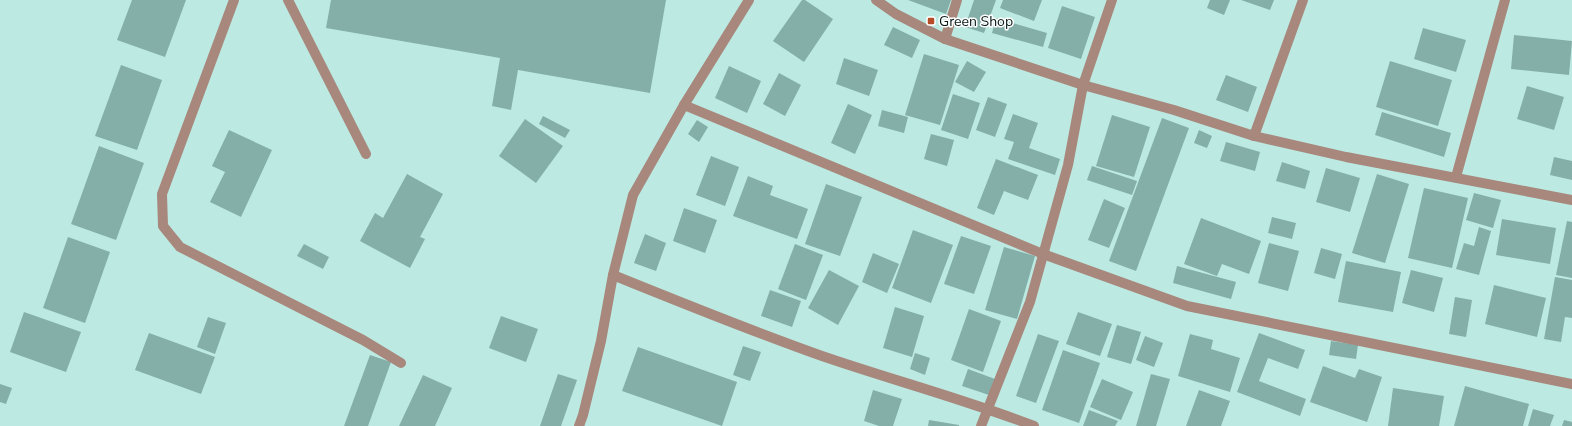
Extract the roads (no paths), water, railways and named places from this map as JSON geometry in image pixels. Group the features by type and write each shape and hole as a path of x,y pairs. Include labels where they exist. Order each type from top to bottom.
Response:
{"street":[{"path":"234,0 162,194 163,226 180,247 363,340 401,363"},
{"path":"288,0 366,154"},
{"path":"579,426 601,341 613,275 632,195 684,105 749,0"},
{"path":"876,0 896,14 945,39 1083,84 1174,110 1254,136 1346,157 1572,200"},
{"path":"945,39 957,0"},
{"path":"981,426 1030,302 1068,165 1083,84 1112,0"},
{"path":"1254,136 1303,0"},
{"path":"1456,177 1505,0"},
{"path":"684,105 1043,254 1187,306 1572,384"},
{"path":"613,275 718,318 823,356 987,408 1034,426"}],"place":[{"name":"Green Shop","path":"931,21"}]}
